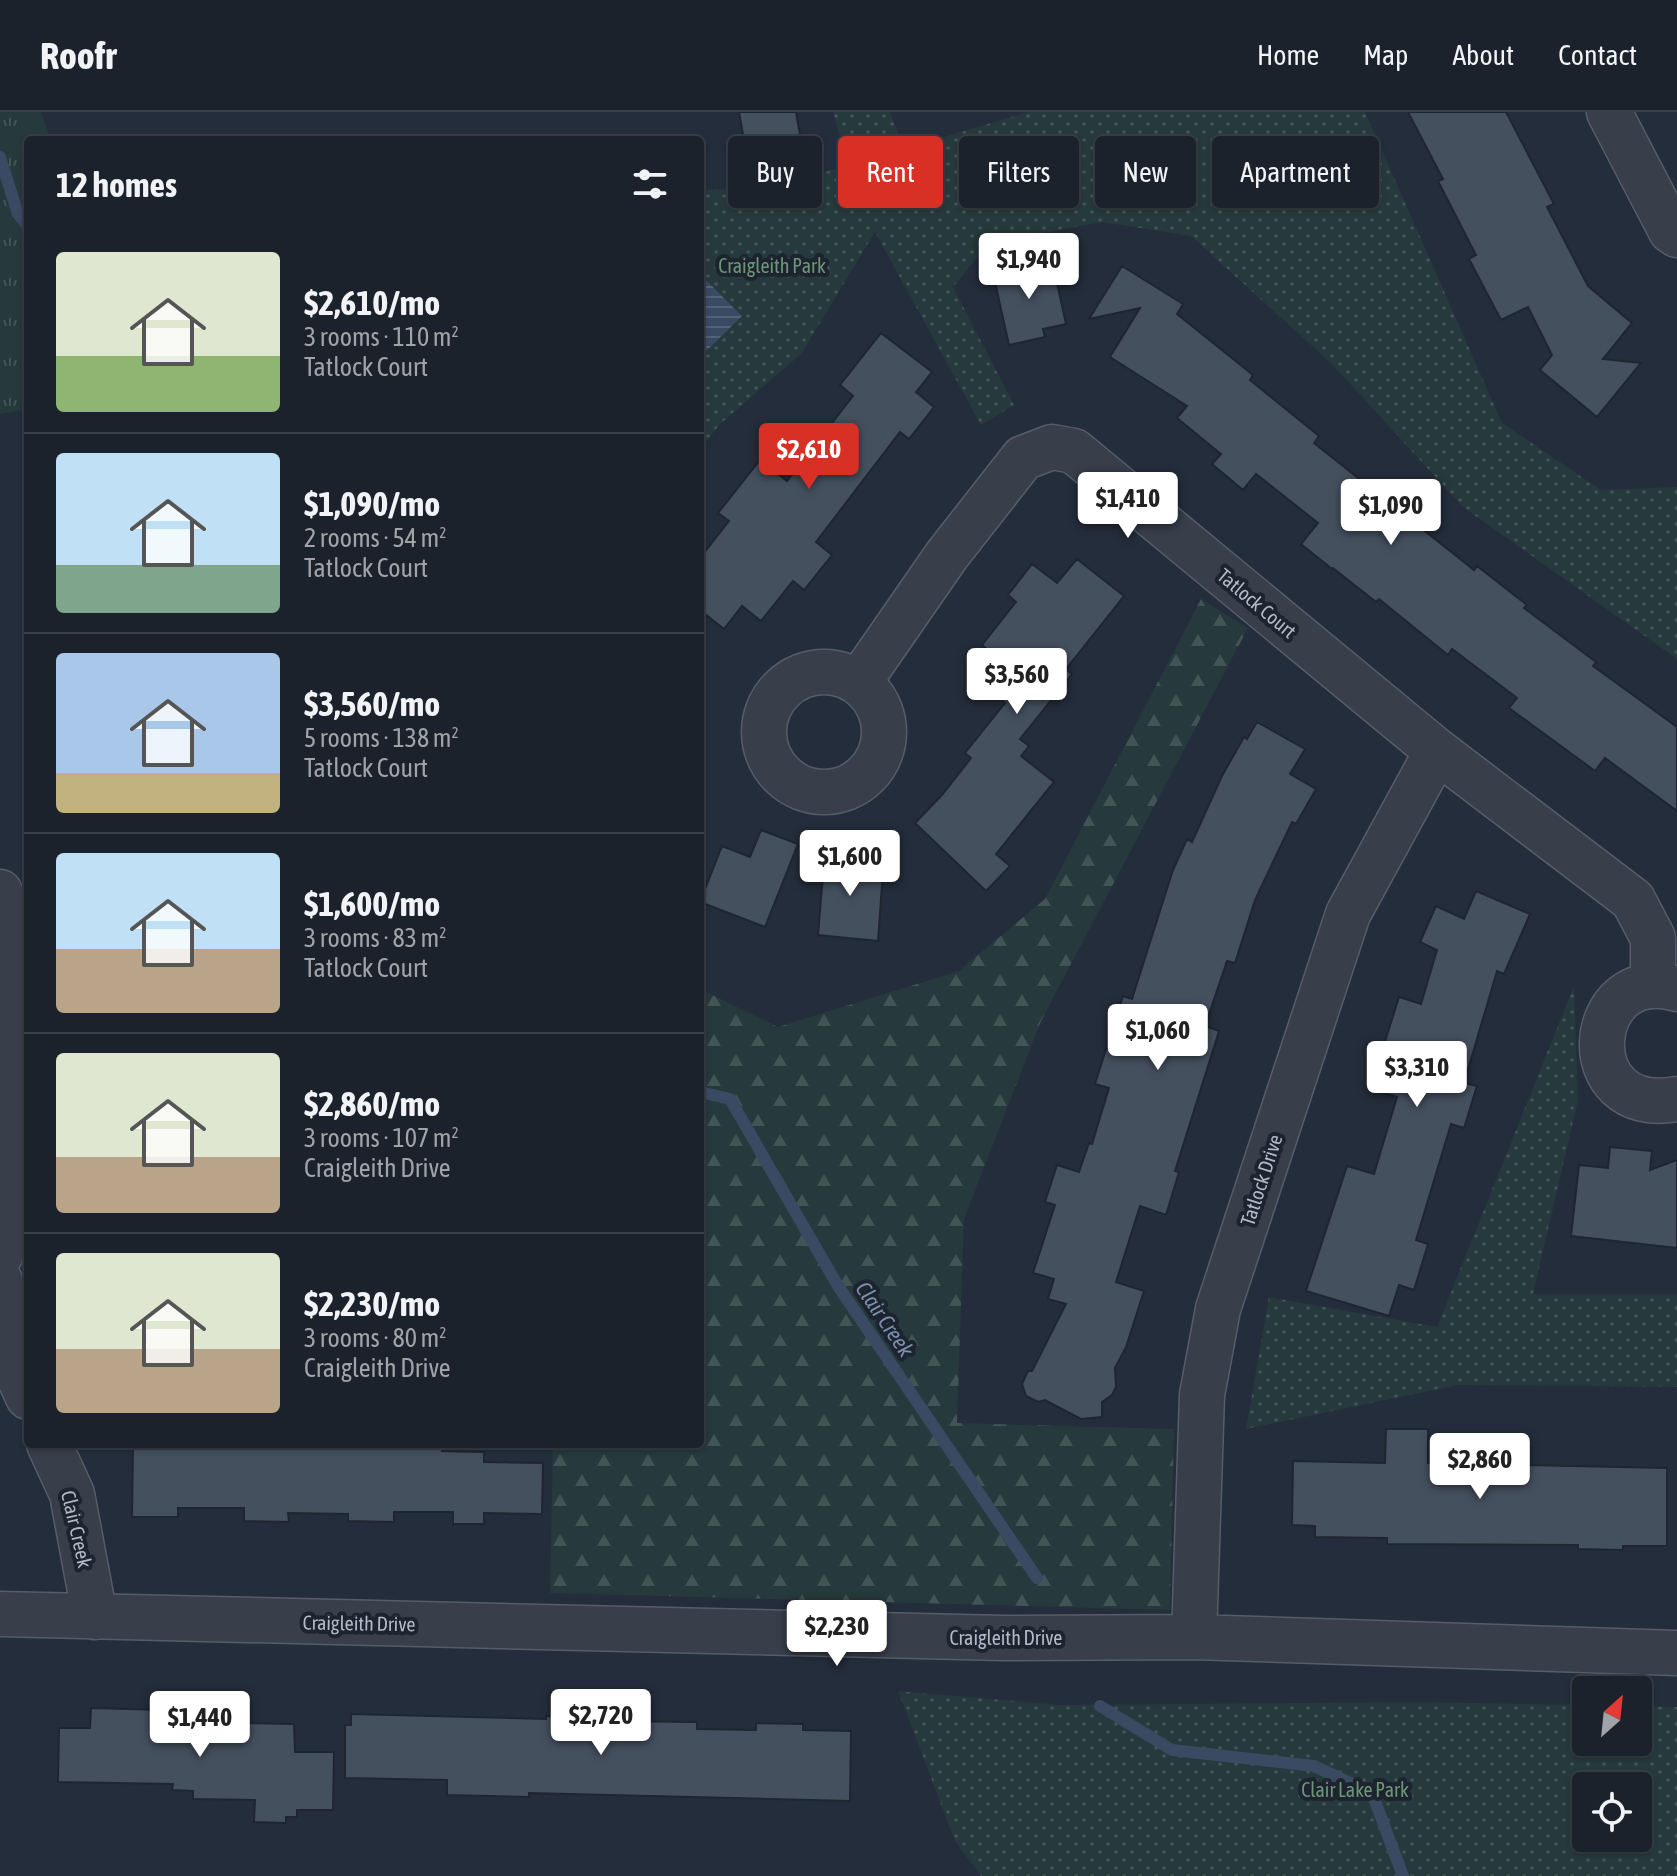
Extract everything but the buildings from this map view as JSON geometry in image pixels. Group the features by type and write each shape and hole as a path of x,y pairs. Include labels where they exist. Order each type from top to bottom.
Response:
{"street":[{"path":"1609,112 1671,231 1677,235"},
{"name":"Tatlock Court","path":"859,682 947,555 1023,458 1052,447 1074,451 1437,751 1633,900 1653,938 1665,987 1634,991 1617,1002 1605,1019 1600,1039 1602,1059 1610,1077 1634,1097 1659,1103 1677,1099"},
{"name":"Tatlock Drive","path":"1194,1637 1202,1395 1218,1309 1348,914 1437,751"},
{"path":"0,892 18,946 17,1112 0,1256"},
{"path":"0,1281 17,1373 24,1388"},
{"name":"Clair Creek","path":"51,1448 72,1494 95,1617"},
{"name":"Craigleith Drive","path":"0,1614 1003,1638 1194,1637 1677,1653"}],"green space":[{"path":"0,112 41,112 50,136 24,136 24,410 0,414"},
{"path":"833,112 890,112 899,136 840,136"},
{"name":"Craigleith Park","path":"1028,112 1365,112 1376,136 1212,136 1212,208 1379,208 1379,144 1502,423 1601,490 1677,487 1677,659 1463,507 1332,364 1191,236 1102,222 989,243 953,287 1014,405 981,425 875,232 801,354 719,425 704,445 704,190 728,189 728,208 822,208 822,173 838,168 838,208 943,208 943,137"},
{"path":"1201,599 1248,628 1041,1021 964,1219 957,1423 1174,1429 1170,1610 550,1593 553,1448 704,1448 704,991 778,1027 959,971 1045,899"},
{"path":"1574,986 1578,1100 1533,1294 1677,1294 1677,1387 1458,1385 1246,1429 1269,1297 1437,1327"},
{"name":"Clair Lake Park","path":"898,1691 1061,1705 1419,1702 1572,1705 1572,1756 1652,1756 1652,1706 1677,1707 1677,1876 981,1876 955,1841"}],"water":[{"path":"704,278 742,316 704,353"}],"waterway":[{"name":"Clair Creek","path":"0,157 18,214 24,221"},
{"name":"Clair Creek","path":"704,1093 730,1099 838,1286 1037,1578"},
{"name":"Clair Creek","path":"1100,1706 1172,1750 1314,1766 1372,1793 1403,1876"}]}
